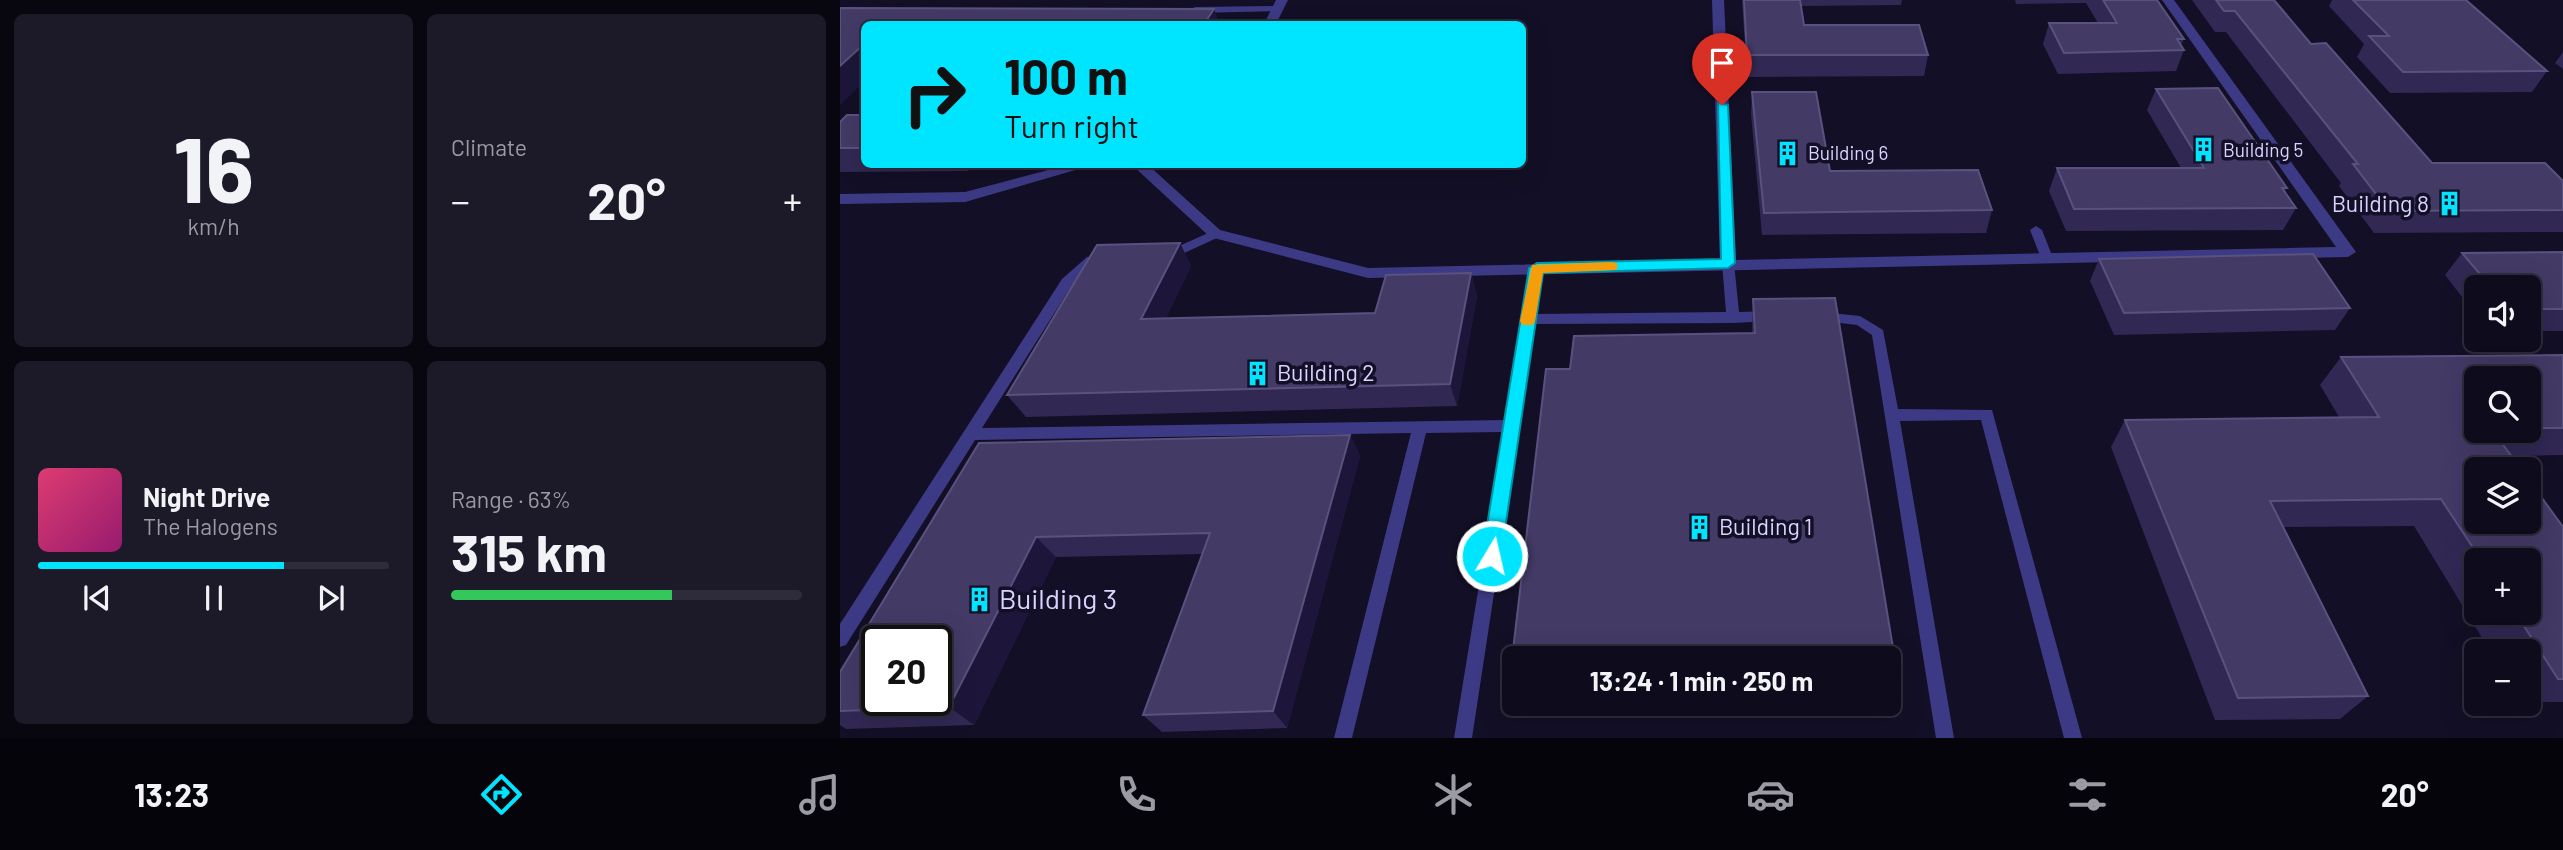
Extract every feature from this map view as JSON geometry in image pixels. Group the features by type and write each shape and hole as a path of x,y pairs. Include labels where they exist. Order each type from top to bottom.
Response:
{"street":[{"path":"1718,0 1728,263"},
{"path":"1143,168 1215,234 1368,273 1728,263 2348,253 2168,0"},
{"path":"1272,21 1280,5"},
{"path":"840,199 965,197 1074,168"}],"lane":[{"path":"1183,10 1280,5"},
{"path":"2036,230 2047,258"},
{"path":"1156,257 1169,257 1215,234"},
{"path":"840,639 1067,282 1091,260 1117,259"},
{"path":"1728,263 1733,318"},
{"path":"1463,738 1537,268"},
{"path":"1528,319 1796,316 1860,321 1878,333 1945,738"},
{"path":"1892,415 1987,414 2073,738"},
{"path":"970,434 1512,426"},
{"path":"1343,738 1420,427"}],"building":[{"path":"1744,0 1800,0 1804,25 1919,25 1928,55 1747,55"},
{"path":"2103,0 2157,0 2184,39 2177,39 2184,50 2064,53 2049,23 2117,23"},
{"path":"2216,0 2274,0 2311,44 2326,43 2432,163 2545,163 2563,181 2563,210 2389,211 2353,164 2358,164 2235,11 2224,11"},
{"path":"2353,0 2466,0 2547,71 2403,72 2369,36 2389,36"},
{"path":"840,8 1214,9 1206,21 861,21 861,47 840,66"},
{"path":"2218,88 2287,188 2282,188 2296,208 2074,209 2057,168 2204,168 2156,89"},
{"name":"Building 6","path":"1752,92 1816,92 1830,171 1978,170 1992,210 1764,213"},
{"path":"847,115 861,115 861,148 840,148 840,122"},
{"name":"Building 2","path":"1180,243 1141,319 1375,313 1386,275 1471,273 1450,384 1007,395 1097,245"},
{"path":"2563,252 2563,309 2541,309 2541,275 2481,275 2462,253"},
{"path":"2313,254 2350,308 2124,313 2099,259"},
{"name":"Building 1","path":"1835,298 1893,646 1514,646 1546,369 1570,369 1574,336 1755,333 1753,299"},
{"path":"2563,355 2563,428 2541,428 2541,366 2464,366 2464,443 2502,443 2512,457 2464,457 2464,534 2541,534 2541,497 2563,527 2563,679 2558,679 2541,653 2541,639 2532,639 2523,625 2541,625 2541,548 2473,548 2441,499 2270,501 2368,696 2238,698 2125,420 2379,417 2341,357"},
{"name":"Building 3","path":"1350,435 1273,711 1143,715 1210,533 1036,537 952,701 952,625 869,625 979,443"},
{"name":"Building 3","path":"861,637 861,710 840,711 840,672"}],"slow traffic":[{"path":"1527,321 1537,268 1611,266"}],"place":[{"name":"Building 5","path":"2203,150"},
{"name":"Building 6","path":"1788,153"},
{"name":"Building 8","path":"2449,204"},
{"name":"Building 2","path":"1257,373"},
{"name":"Building 1","path":"1699,527"},
{"name":"Building 3","path":"979,599"}],"route":[{"path":"1492,556 1537,268 1728,263 1722,105"}]}
